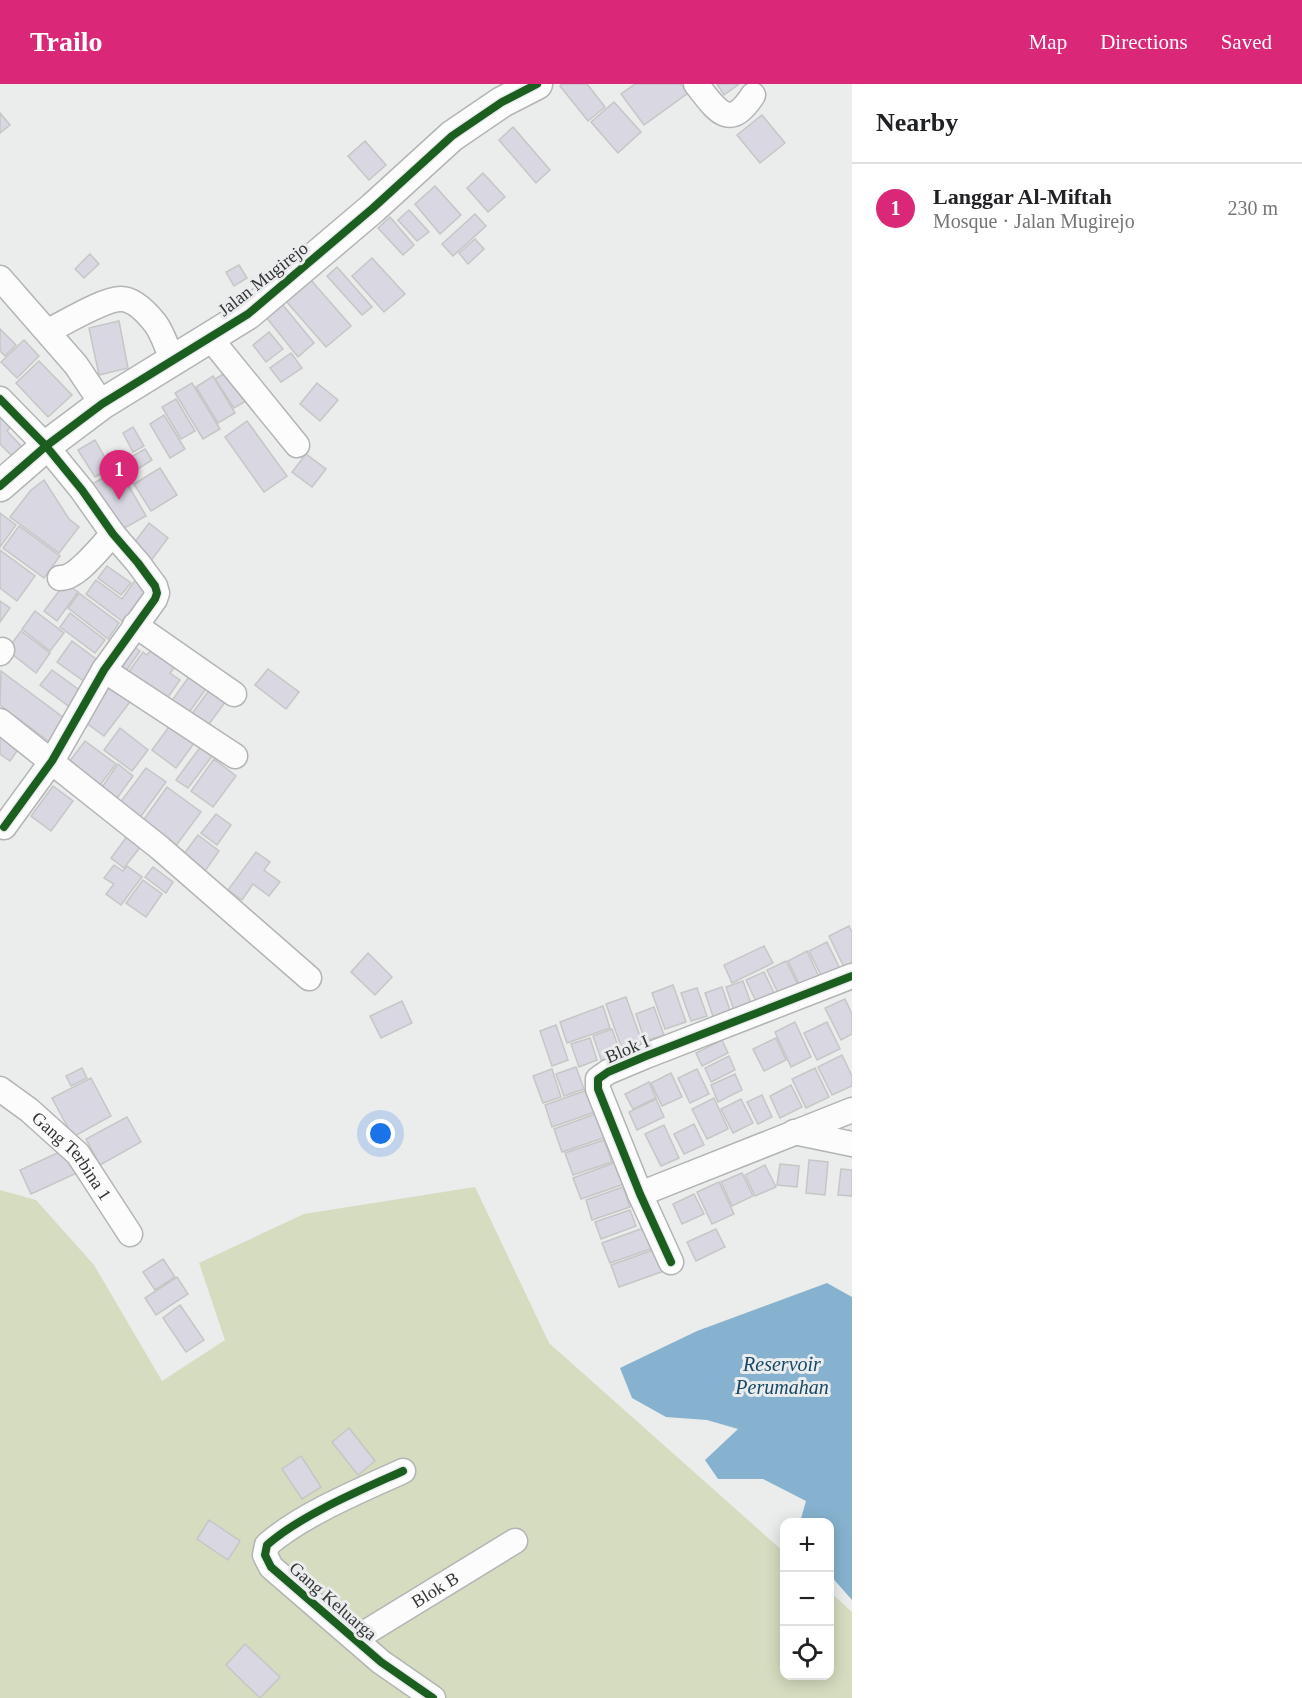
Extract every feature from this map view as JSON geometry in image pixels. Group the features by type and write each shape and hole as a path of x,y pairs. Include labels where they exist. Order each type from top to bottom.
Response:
{"street":[{"name":"Jalan Mugirejo","path":"0,486 46,446 102,404 248,314 373,208 452,136 502,102 537,84"},
{"path":"696,84 715,107 726,115 733,116 739,113 746,107 753,95"},
{"path":"0,278 76,365 102,404"},
{"path":"48,331 106,303 120,299 129,301 139,307 156,324 173,361"},
{"path":"210,338 297,445"},
{"path":"0,399 46,446 82,490 112,534 138,563 156,590 155,599 104,670 52,761 4,827"},
{"path":"60,578 66,578 85,565 112,534"},
{"path":"135,626 234,694"},
{"path":"104,670 235,756"},
{"path":"0,721 160,848 309,978"},
{"name":"Blok I","path":"670,1262 598,1089 598,1079 608,1072 646,1056 852,976"},
{"name":"Gang Terbina 1","path":"0,1089 29,1110 78,1154 130,1234"},
{"path":"640,1194 852,1110"},
{"path":"794,1132 852,1144"},
{"name":"Gang Keluarga","path":"402,1471 358,1491 295,1525 267,1545 265,1555 271,1567 381,1662 433,1698"},
{"name":"Blok B","path":"355,1639 515,1541"}],"green space":[{"path":"475,1187 549,1343 780,1548 780,1680 834,1680 834,1596 852,1612 852,1698 0,1698 0,1190 36,1200 94,1265 162,1381 225,1340 199,1263 304,1214"}],"water":[{"name":"Reservoir Perumahan","path":"827,1283 852,1297 852,1600 834,1580 834,1518 801,1518 806,1501 763,1479 718,1479 705,1460 738,1429 707,1420 666,1417 632,1398 620,1368 697,1331"}],"building":[{"path":"562,84 587,84 605,107 588,121 560,86"},
{"path":"635,84 681,84 688,93 644,125 621,94"},
{"path":"717,84 739,84 724,95"},
{"path":"614,102 641,132 618,153 591,122"},
{"path":"0,113 10,125 0,133"},
{"path":"762,115 785,143 760,163 737,135"},
{"path":"513,127 550,170 536,183 499,140"},
{"path":"365,141 386,165 369,180 348,156"},
{"path":"483,173 505,197 488,212 467,188"},
{"path":"435,186 461,215 440,234 415,204"},
{"path":"409,210 429,232 417,241 398,220"},
{"path":"475,214 486,226 453,256 442,244"},
{"path":"390,217 414,245 403,255 378,228"},
{"path":"475,239 484,249 468,264 459,253"},
{"path":"90,254 99,264 84,278 75,269"},
{"path":"372,258 405,294 384,312 352,276"},
{"path":"239,265 247,278 234,286 226,272"},
{"path":"337,267 372,307 362,315 327,276"},
{"path":"310,279 351,326 326,347 286,301"},
{"path":"282,304 314,343 298,357 266,317"},
{"path":"119,321 128,368 99,375 89,328"},
{"path":"0,329 16,345 5,356 0,351"},
{"path":"269,332 283,349 266,362 253,345"},
{"path":"24,340 39,356 17,378 1,362"},
{"path":"291,353 302,368 281,382 270,368"},
{"path":"39,361 72,395 48,417 16,383"},
{"path":"228,371 246,401 234,408 215,379"},
{"path":"213,376 235,413 218,423 196,387"},
{"path":"192,383 220,429 203,439 175,393"},
{"path":"317,383 338,400 320,421 300,404"},
{"path":"176,399 195,431 181,439 162,407"},
{"path":"164,415 185,449 170,458 150,424"},
{"path":"0,416 14,423 7,431 23,448 13,457 0,444"},
{"path":"247,421 287,476 264,492 225,437"},
{"path":"133,427 144,446 133,452 123,433"},
{"path":"95,440 111,468 95,477 78,450"},
{"path":"145,449 152,460 136,470 129,458"},
{"path":"306,454 326,469 312,487 292,472"},
{"path":"160,468 177,495 151,511 134,484"},
{"path":"119,469 146,516 119,531 92,484"},
{"path":"44,480 69,519 79,527 59,553 10,517 31,490"},
{"path":"0,513 16,525 0,547"},
{"path":"149,523 168,538 150,562 131,547"},
{"path":"19,526 60,556 44,578 3,548"},
{"path":"0,550 35,576 17,601 0,588"},
{"path":"107,566 131,583 121,595 98,578"},
{"path":"139,575 150,588 126,624 86,594 96,580 122,599"},
{"path":"65,583 78,592 57,621 44,611"},
{"path":"79,593 119,623 108,639 68,608"},
{"path":"0,601 10,608 0,622"},
{"path":"35,611 64,633 50,651 22,629"},
{"path":"70,613 105,640 95,653 60,627"},
{"path":"21,631 50,653 36,673 7,650"},
{"path":"72,641 100,662 85,682 57,662"},
{"path":"128,643 140,651 124,674 112,665"},
{"path":"155,645 178,663 170,673 180,680 164,703 127,674 143,652 147,655"},
{"path":"268,669 299,692 286,709 255,685"},
{"path":"52,670 82,692 71,708 40,685"},
{"path":"1,671 68,721 51,743 0,705"},
{"path":"191,674 208,686 185,718 168,706"},
{"path":"107,684 130,702 104,736 81,719"},
{"path":"210,689 226,701 204,731 188,719"},
{"path":"171,724 195,742 176,768 152,750"},
{"path":"120,728 148,750 132,771 104,750"},
{"path":"0,729 22,744 10,761 0,754"},
{"path":"85,741 116,764 97,789 66,766"},
{"path":"201,746 213,755 188,788 176,780"},
{"path":"214,759 236,776 213,807 191,791"},
{"path":"118,764 133,776 115,801 100,790"},
{"path":"146,768 166,782 139,819 119,804"},
{"path":"53,786 73,801 51,831 31,816"},
{"path":"167,787 201,812 175,847 142,822"},
{"path":"216,814 231,825 217,845 201,833"},
{"path":"128,835 141,846 124,868 111,858"},
{"path":"198,835 219,851 205,871 183,855"},
{"path":"256,852 270,862 264,870 280,882 269,896 253,884 242,900 228,890"},
{"path":"114,865 123,871 127,866 142,877 121,905 106,894 114,884 104,878"},
{"path":"153,867 173,882 166,893 145,877"},
{"path":"143,880 162,894 146,917 126,903"},
{"path":"849,926 852,932 852,963 844,967 829,936"},
{"path":"827,942 842,973 824,981 809,951"},
{"path":"764,946 773,963 732,983 724,965"},
{"path":"807,951 819,977 800,986 788,961"},
{"path":"368,953 392,977 375,995 351,972"},
{"path":"786,961 799,987 780,997 767,970"},
{"path":"764,972 778,1001 760,1010 746,980"},
{"path":"743,981 754,1012 737,1019 726,987"},
{"path":"673,985 686,1022 665,1029 652,993"},
{"path":"722,987 733,1019 716,1025 705,993"},
{"path":"697,988 707,1016 691,1021 681,993"},
{"path":"626,997 642,1042 622,1049 606,1004"},
{"path":"845,999 852,1014 852,1034 841,1040 825,1008"},
{"path":"402,1001 412,1023 381,1038 370,1016"},
{"path":"603,1006 610,1028 567,1043 560,1022"},
{"path":"654,1007 664,1035 645,1041 636,1014"},
{"path":"795,1022 811,1057 791,1067 775,1032"},
{"path":"827,1022 840,1049 817,1060 804,1033"},
{"path":"556,1025 568,1060 552,1066 540,1031"},
{"path":"612,1029 621,1055 602,1062 593,1036"},
{"path":"590,1038 597,1060 579,1067 571,1044"},
{"path":"776,1038 786,1060 764,1071 753,1049"},
{"path":"722,1040 728,1053 702,1066 696,1053"},
{"path":"842,1055 852,1076 852,1086 832,1095 818,1067"},
{"path":"729,1056 735,1070 711,1082 705,1068"},
{"path":"576,1067 584,1089 564,1096 556,1074"},
{"path":"82,1068 87,1078 71,1086 66,1076"},
{"path":"815,1068 829,1097 806,1108 792,1079"},
{"path":"552,1069 561,1097 543,1103 533,1076"},
{"path":"697,1069 709,1094 690,1103 678,1078"},
{"path":"671,1073 682,1097 662,1106 651,1083"},
{"path":"735,1074 742,1090 718,1102 711,1085"},
{"path":"91,1078 111,1116 73,1137 52,1098"},
{"path":"649,1082 656,1098 633,1109 625,1094"},
{"path":"791,1085 802,1107 780,1118 770,1096"},
{"path":"590,1089 598,1111 552,1127 545,1105"},
{"path":"762,1095 772,1117 758,1124 747,1102"},
{"path":"714,1098 728,1129 707,1139 692,1109"},
{"path":"656,1099 664,1117 637,1130 629,1112"},
{"path":"741,1099 753,1123 733,1133 721,1109"},
{"path":"601,1112 609,1136 562,1152 554,1129"},
{"path":"127,1117 141,1142 100,1165 86,1139"},
{"path":"694,1124 704,1145 684,1154 674,1134"},
{"path":"664,1125 679,1158 661,1166 645,1134"},
{"path":"604,1140 612,1162 573,1175 565,1153"},
{"path":"66,1149 77,1173 31,1194 20,1170"},
{"path":"622,1160 630,1182 581,1199 573,1178"},
{"path":"809,1160 828,1162 825,1195 806,1193"},
{"path":"780,1164 799,1166 797,1187 777,1185"},
{"path":"765,1165 776,1187 755,1196 745,1175"},
{"path":"841,1169 852,1170 852,1196 838,1195"},
{"path":"742,1173 753,1196 732,1206 721,1182"},
{"path":"719,1182 734,1214 712,1224 697,1192"},
{"path":"623,1187 630,1207 592,1220 586,1200"},
{"path":"694,1194 704,1214 682,1224 673,1204"},
{"path":"630,1210 636,1226 601,1239 595,1222"},
{"path":"646,1227 653,1248 610,1263 602,1243"},
{"path":"716,1229 725,1247 696,1261 687,1242"},
{"path":"656,1249 664,1271 619,1287 611,1265"},
{"path":"163,1259 175,1277 155,1290 143,1272"},
{"path":"177,1277 188,1294 156,1315 145,1298"},
{"path":"180,1305 204,1340 186,1352 163,1318"},
{"path":"349,1428 375,1461 358,1475 332,1442"},
{"path":"301,1456 321,1487 302,1499 282,1469"},
{"path":"209,1520 240,1541 228,1560 197,1539"},
{"path":"245,1644 280,1677 260,1698 226,1665"}],"cycle path":[{"path":"0,486 46,446 102,404 248,314 373,208 452,136 502,102 537,84"},
{"path":"0,399 46,446 82,490 113,534 155,586 157,593 104,670 52,761 4,827"},
{"path":"671,1262 640,1194 598,1089 598,1079 608,1072 646,1056 852,976"},
{"path":"403,1471 297,1523 267,1545 265,1555 271,1567 381,1662 433,1698"}],"place":[{"name":"Langgar Al-Miftah","path":"119,500"}]}
